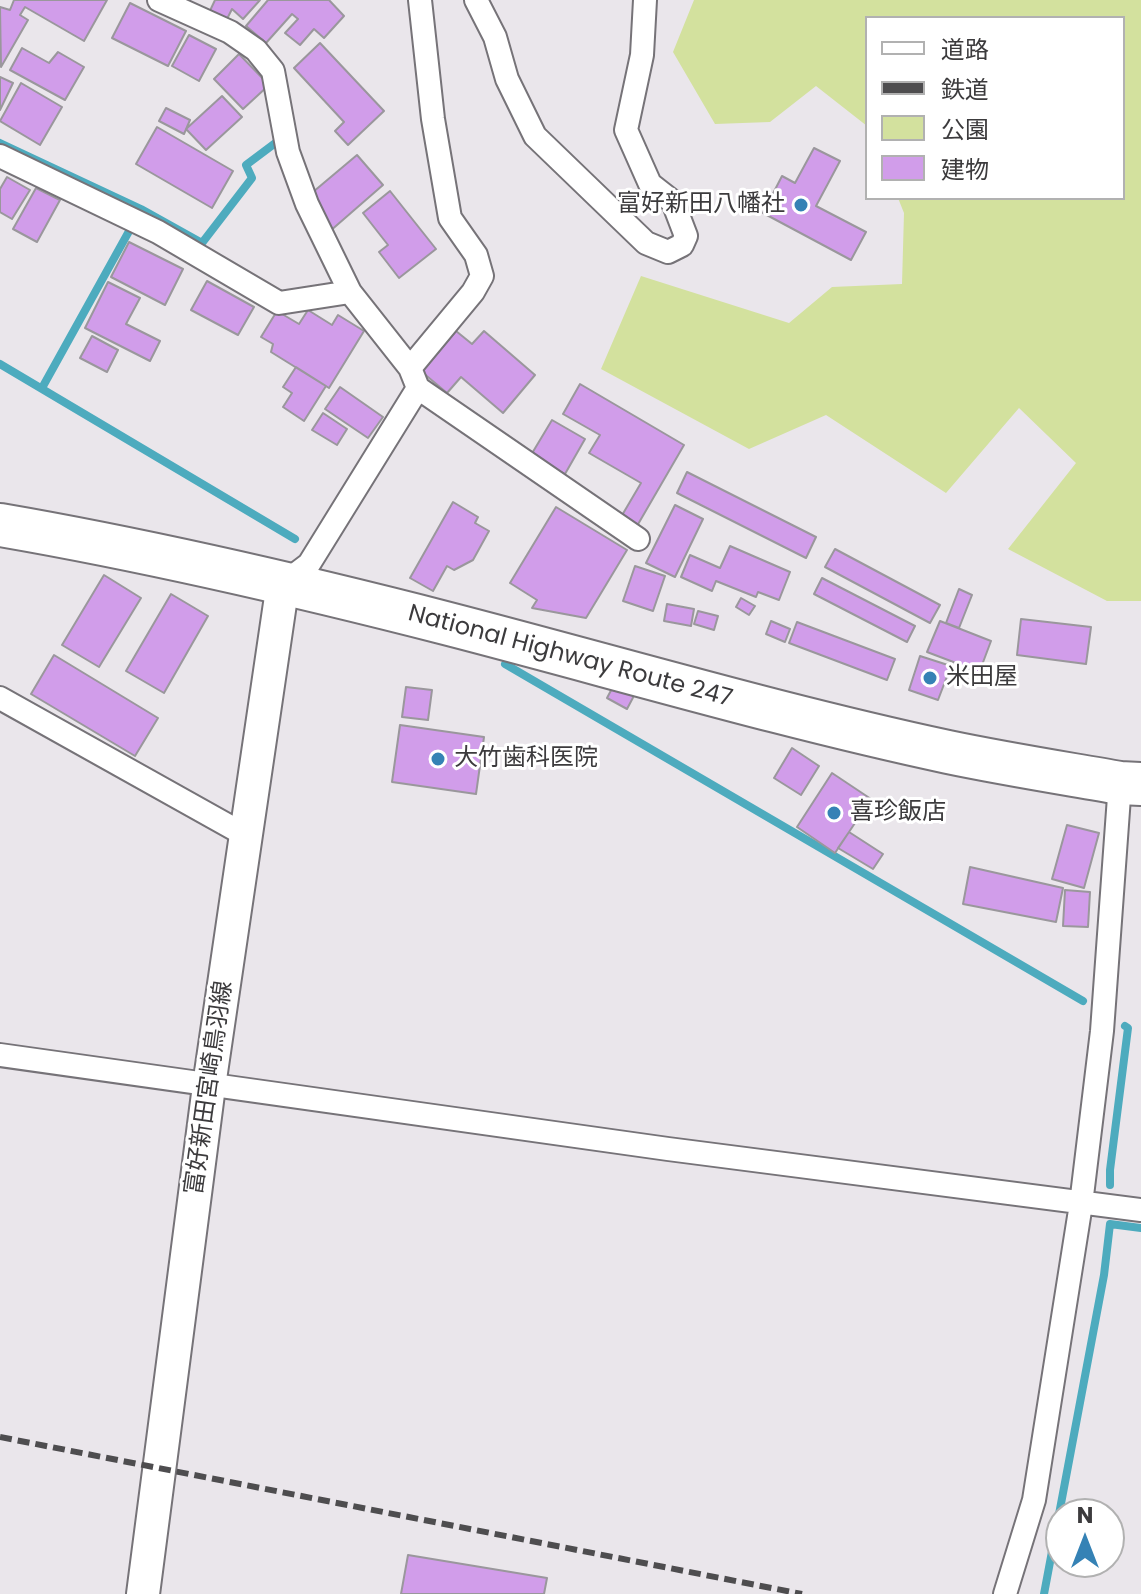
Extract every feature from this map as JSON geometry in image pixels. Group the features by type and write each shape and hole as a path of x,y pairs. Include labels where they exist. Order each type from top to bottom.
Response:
{"highway":[{"name":"National Highway Route 247","path":"0,525 107,543 283,583 450,624 754,706 948,752 1131,783"}],"main road":[{"name":"富好新田宮崎鳥羽線","path":"143,1594 209,1086 283,583"}],"street":[{"path":"159,0 230,32 256,50 273,71 288,152 307,204 350,292 414,378 638,539"},
{"path":"283,583 309,564 414,378 482,276 476,255 450,218 433,119 420,0"},
{"path":"476,0 495,37 507,79 535,136 646,243 668,252 682,245 686,236 681,220 673,202 650,184 626,130 642,55 645,0"},
{"path":"0,156 158,232 279,303 350,292"},
{"path":"0,698 245,835"},
{"path":"1005,1594 1034,1500 1081,1204 1131,783"},
{"path":"0,1055 209,1086 1141,1210"}],"green space":[{"path":"694,0 1141,0 1141,601 1107,601 1008,549 1076,463 1019,408 946,493 826,415 749,449 601,369 641,276 789,323 832,287 902,284 904,213 899,200 1125,200 1125,16 865,16 865,124 816,86 770,122 715,124 673,52"}],"building":[{"path":"14,0 107,0 84,41 25,7 20,15 28,20 1,67 0,7 10,10"},
{"path":"215,0 260,0 243,19 232,9 225,23 208,15"},
{"path":"268,0 329,0 344,16 324,38 314,29 300,45 285,33 298,19 292,14 266,43 246,26"},
{"path":"130,3 186,31 168,66 112,38"},
{"path":"189,35 216,49 199,81 172,66"},
{"path":"320,43 384,111 348,145 335,131 344,122 294,68"},
{"path":"22,48 49,63 58,52 84,67 65,100 10,70"},
{"path":"239,54 269,85 243,109 214,79"},
{"path":"0,77 13,83 0,110"},
{"path":"21,83 62,107 40,145 0,121"},
{"path":"222,96 242,117 206,150 186,129"},
{"path":"166,108 190,120 184,134 159,121"},
{"path":"157,127 233,171 212,208 136,164"},
{"name":"富好新田八幡社","path":"814,148 840,161 816,206 866,232 851,260 763,213 782,176 795,183"},
{"path":"357,155 383,185 329,232 313,192"},
{"path":"7,177 30,190 12,219 0,212 0,189"},
{"path":"36,188 60,200 37,242 13,229"},
{"path":"390,191 436,249 399,278 379,252 388,245 363,213"},
{"path":"129,242 183,269 165,305 111,277"},
{"path":"207,281 254,307 238,335 191,310"},
{"path":"108,282 140,298 126,324 160,341 150,361 85,328"},
{"path":"308,310 332,325 338,315 364,331 329,388 271,352 273,344 261,337 277,311 299,324"},
{"path":"456,331 472,344 484,331 535,375 503,413 461,377 447,393 422,372"},
{"path":"92,336 118,350 107,372 80,358"},
{"path":"296,367 326,386 304,421 283,407 292,393 283,387"},
{"path":"580,384 684,445 637,526 621,517 641,483 589,453 600,435 563,414"},
{"path":"340,387 383,417 368,438 325,409"},
{"path":"323,413 347,429 337,445 312,430"},
{"path":"552,420 585,439 565,474 531,455"},
{"path":"687,472 816,537 806,558 677,493"},
{"path":"453,502 478,517 475,523 489,531 473,560 454,570 447,566 433,591 410,578"},
{"path":"675,505 703,519 675,577 646,563"},
{"path":"556,507 627,550 586,618 532,608 537,600 510,583"},
{"path":"730,546 790,572 779,600 758,592 756,597 716,581 712,591 681,577 690,555 720,568"},
{"path":"835,549 940,605 930,623 825,567"},
{"path":"635,566 665,576 653,611 623,601"},
{"path":"104,575 141,598 99,667 62,645"},
{"path":"822,578 915,626 907,642 814,594"},
{"path":"959,589 972,595 959,628 946,623"},
{"path":"171,594 208,616 164,693 126,671"},
{"path":"741,598 755,606 749,615 736,607"},
{"path":"667,604 694,609 691,626 664,621"},
{"path":"698,611 718,616 714,630 694,624"},
{"path":"1021,619 1091,627 1086,664 1017,655"},
{"path":"771,621 790,629 785,642 766,634"},
{"path":"940,621 991,641 979,673 969,669 967,674 953,669 956,663 927,652"},
{"path":"797,622 895,659 887,680 789,643"},
{"path":"54,655 158,718 135,756 31,694"},
{"name":"米田屋","path":"920,656 951,666 938,700 909,690"},
{"path":"617,679 637,690 627,709 607,698"},
{"path":"406,687 432,690 428,720 402,717"},
{"name":"大竹歯科医院","path":"400,725 484,737 476,794 392,782"},
{"path":"792,748 819,766 801,795 774,778"},
{"name":"喜珍飯店","path":"832,773 871,799 835,853 797,827"},
{"path":"1067,825 1099,833 1084,888 1052,879"},
{"path":"849,832 883,854 873,869 838,848"},
{"path":"970,867 1063,888 1056,922 963,904"},
{"path":"1065,890 1090,892 1088,927 1063,926"},
{"path":"408,1555 547,1578 544,1594 401,1594"}],"waterway":[{"path":"0,143 141,209 202,243 252,178 246,165 282,138"},
{"path":"42,388 133,224"},
{"path":"0,364 295,539"},
{"path":"505,664 1083,1001"},
{"path":"1110,1185 1128,1028 1125,1026"},
{"path":"1044,1594 1104,1275 1110,1224 1141,1228"}],"railway":[{"path":"0,1437 802,1594"}],"place":[{"name":"富好新田八幡社","path":"801,205"},
{"name":"米田屋","path":"930,678"},
{"name":"大竹歯科医院","path":"438,759"},
{"name":"喜珍飯店","path":"834,813"}]}
